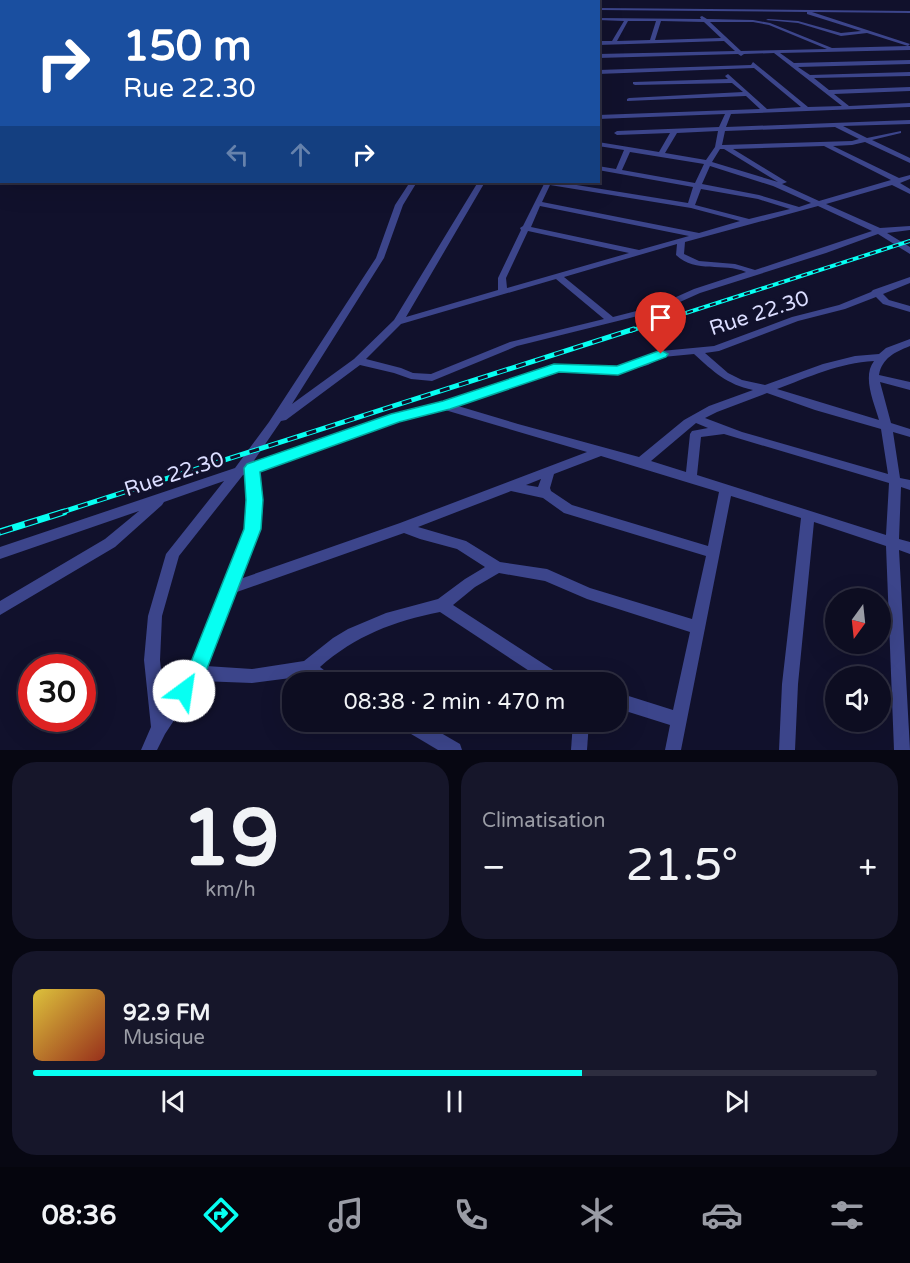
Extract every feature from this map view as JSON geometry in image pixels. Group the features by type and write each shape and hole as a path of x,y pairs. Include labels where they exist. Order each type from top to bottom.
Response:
{"street":[{"path":"600,9 910,12"},
{"path":"692,10 806,108"},
{"path":"806,11 910,47"},
{"path":"600,19 704,19 802,23 841,35 867,32"},
{"path":"614,42 627,19"},
{"path":"652,42 658,19"},
{"path":"802,23 805,20 825,19"},
{"path":"753,21 770,24 833,49"},
{"path":"600,43 724,39"},
{"path":"600,56 910,47"},
{"path":"776,52 846,106"},
{"path":"671,54 683,68"},
{"path":"793,65 910,62"},
{"path":"600,74 640,70 756,66"},
{"path":"719,68 765,110"},
{"path":"610,146 624,116 640,70"},
{"path":"807,77 910,74"},
{"path":"635,83 733,81"},
{"path":"827,92 910,89"},
{"path":"629,100 748,94"},
{"path":"694,96 708,112"},
{"path":"881,105 910,119"},
{"path":"600,117 910,105"},
{"path":"691,206 709,163 722,147 722,129 729,111"},
{"path":"616,133 877,123 910,119"},
{"path":"722,147 852,143 902,134 877,123"},
{"path":"834,125 910,160"},
{"path":"661,154 674,132"},
{"path":"600,144 709,163 776,184 879,231 910,251"},
{"path":"826,144 896,181 910,192"},
{"path":"722,147 819,204"},
{"path":"618,172 628,149"},
{"path":"600,168 759,197 799,209"},
{"path":"398,322 910,177"},
{"path":"159,728 152,660 155,616 173,554 273,425 380,258 399,205 411,183"},
{"path":"273,425 297,404 358,362 398,322 481,183"},
{"path":"502,291 502,278 547,183"},
{"path":"554,183 691,206 749,221"},
{"path":"537,203 701,235"},
{"path":"524,228 639,253"},
{"path":"358,362 397,370 411,376 432,378 514,344 659,308 698,291 879,231 910,228"},
{"path":"681,241 680,255 690,261 709,266 738,266 753,272"},
{"path":"557,276 610,319"},
{"name":"Rue 22.30","path":"0,553 396,418 445,406 559,367 618,370 661,354 715,349 795,319 842,307 910,280"},
{"path":"876,292 886,302 910,309"},
{"path":"902,750 892,542 896,482 886,427 873,377 882,357 890,350 907,345"},
{"path":"698,352 724,375 739,383 910,433"},
{"path":"641,462 696,418 746,395 769,390 827,366 855,359 882,357"},
{"path":"873,377 910,386"},
{"path":"445,406 516,429 641,462 910,548"},
{"path":"696,418 725,430 910,485"},
{"path":"691,478 696,434 725,430"},
{"path":"230,589 405,527 602,451"},
{"path":"148,750 159,728 196,673 253,529 255,500 252,468"},
{"path":"546,494 544,488 549,472"},
{"path":"511,487 546,494 568,509 713,553"},
{"path":"673,750 726,489"},
{"path":"0,609 110,543 163,498"},
{"path":"787,750 790,684 808,517"},
{"path":"405,527 420,534 461,545 497,567 547,575 587,593 699,628"},
{"path":"196,673 252,676 308,668 331,646 366,626 420,609 442,605 470,583 497,567"},
{"path":"442,605 544,672"},
{"path":"308,668 314,672"},
{"path":"627,704 678,720"},
{"path":"424,732 454,750"},
{"path":"579,750 580,732"}],"railway":[{"path":"630,331 910,241"},
{"path":"59,513 634,329"},
{"path":"0,532 64,512"}],"route":[{"path":"184,691 196,673 253,529 255,500 252,468 396,418 445,406 559,367 618,370 644,363 661,354"}]}
